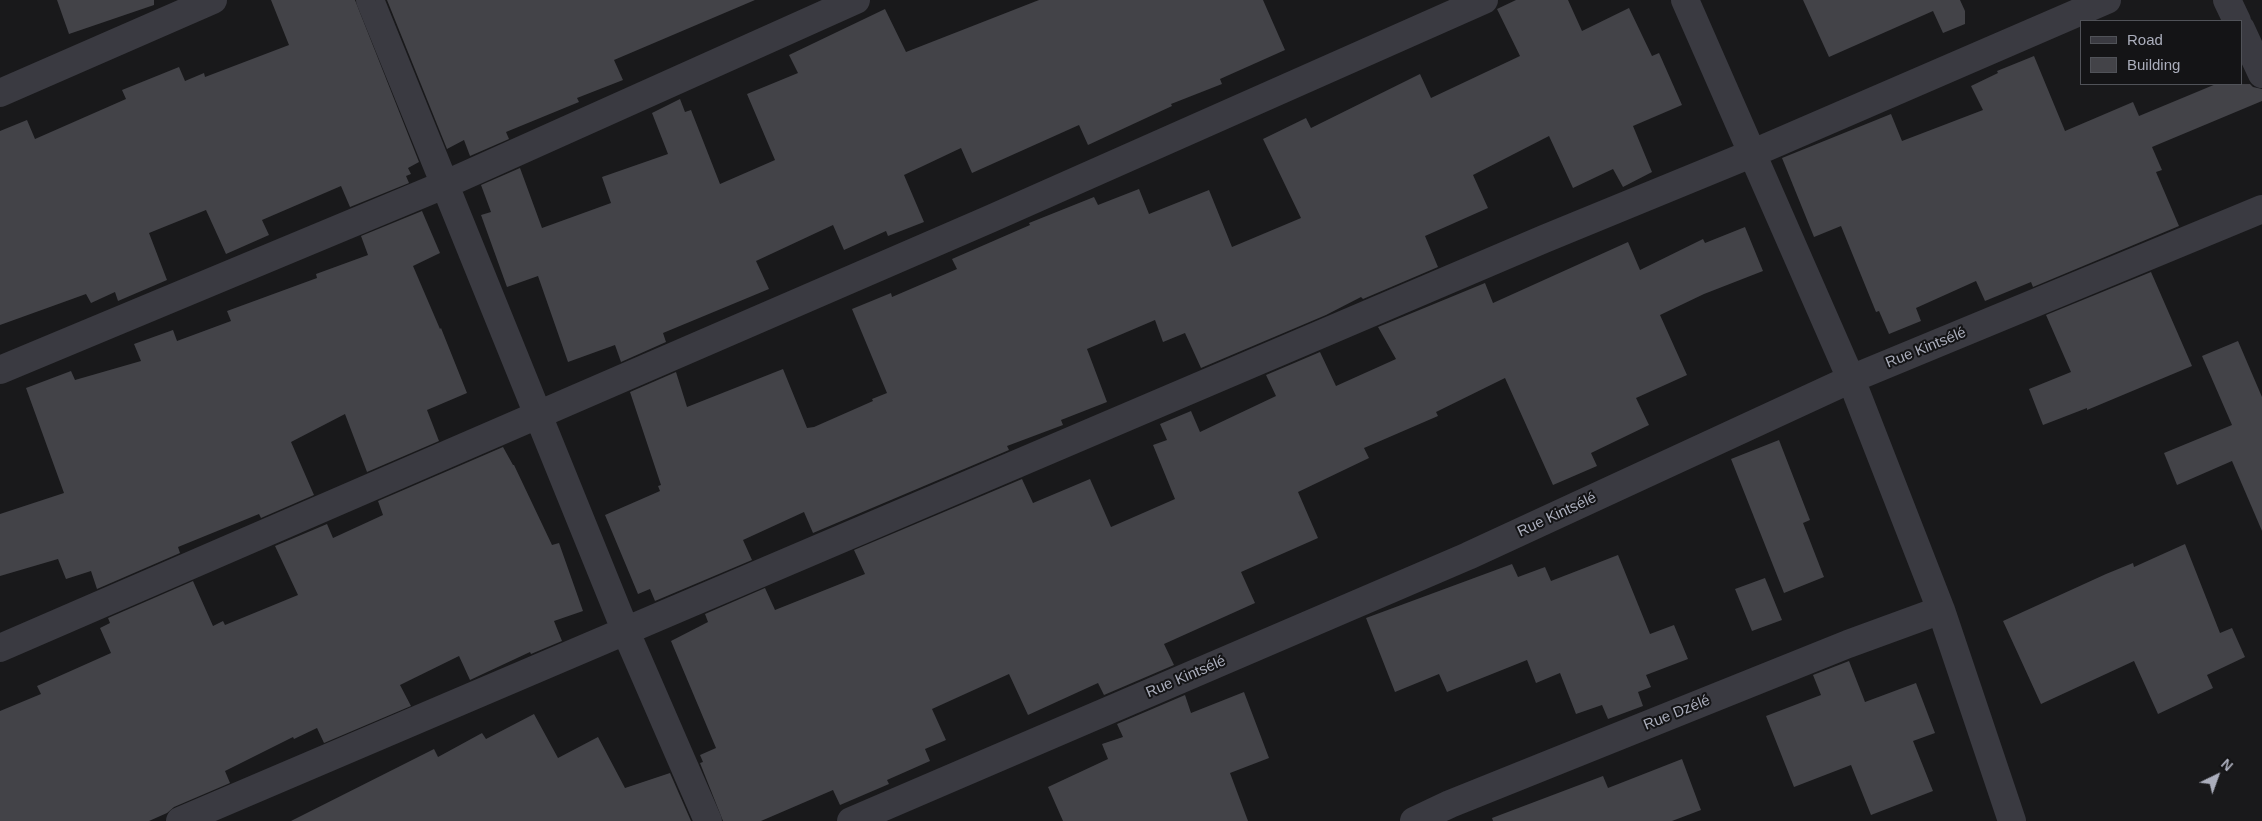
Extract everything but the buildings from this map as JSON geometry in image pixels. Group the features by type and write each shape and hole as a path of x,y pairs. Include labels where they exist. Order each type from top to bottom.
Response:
{"street":[{"path":"0,94 213,0"},
{"path":"370,0 626,632 708,821"},
{"path":"0,370 446,184 856,0"},
{"path":"0,648 990,219 1484,0"},
{"path":"1685,0 1851,379 1941,610 2012,821"},
{"path":"180,821 1114,422 1751,154 2107,0"},
{"path":"2227,0 2237,20"},
{"path":"2242,31 2262,74"},
{"name":"Rue Kintsélé","path":"851,821 1468,556 1851,379 2262,209"},
{"name":"Rue Dzélé","path":"1414,821 1450,804 1838,648 1941,610"}]}
